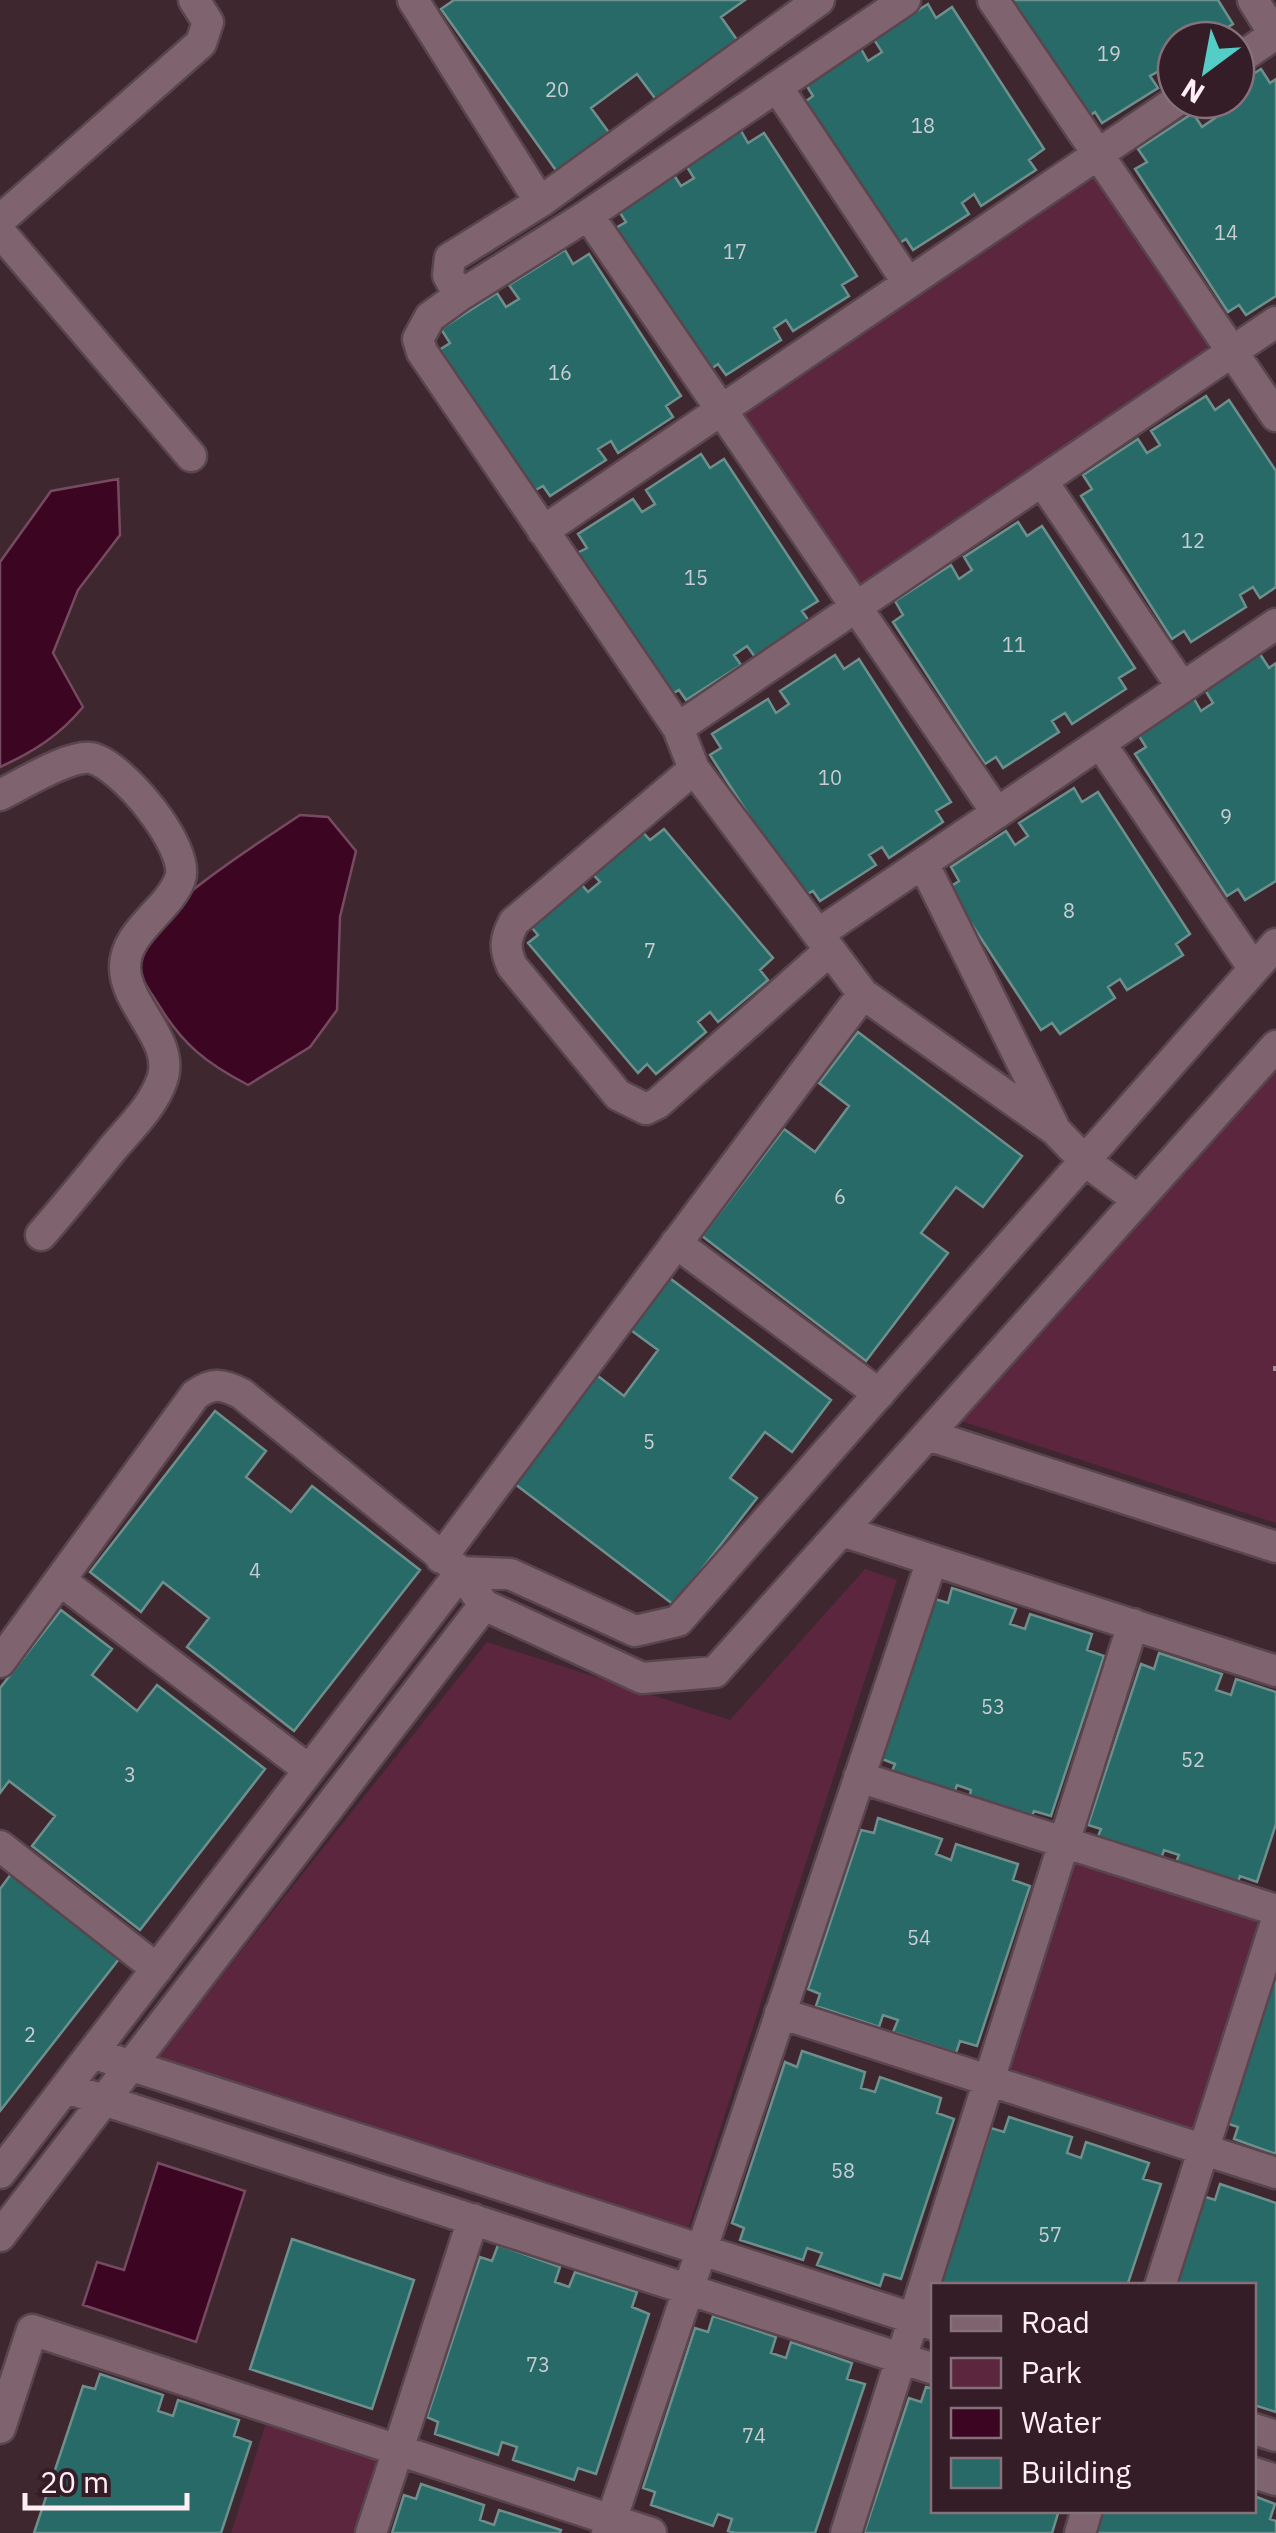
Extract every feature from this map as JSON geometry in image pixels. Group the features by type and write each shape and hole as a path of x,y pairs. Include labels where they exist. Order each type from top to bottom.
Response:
{"street":[{"path":"0,220 201,43 208,22 194,0"},
{"path":"460,296 448,276 450,258 540,202 819,0"},
{"path":"905,0 588,215 460,296 430,317 418,339 422,352 678,728 694,769 863,994 1055,1130 1085,1161 1138,1200"},
{"path":"993,0 1276,416"},
{"path":"1253,0 1275,36"},
{"path":"424,4 540,202"},
{"path":"778,87 908,283"},
{"path":"543,531 1156,115"},
{"path":"588,215 997,812"},
{"path":"0,232 191,456"},
{"path":"678,728 1276,322"},
{"path":"1042,481 1182,687"},
{"path":"694,769 514,922 506,938 512,966 618,1095 646,1108 658,1104 824,942 923,864 1276,624"},
{"path":"1100,743 1254,969"},
{"path":"0,795 69,762 90,758 114,769 155,815 182,859 181,877 127,949 124,970 165,1057 163,1078 149,1105 42,1235"},
{"path":"923,864 1055,1130"},
{"path":"451,1565 510,1574 635,1631 678,1621 1276,944"},
{"path":"4,2161 66,2088 310,1770 676,1244 863,994"},
{"path":"0,1662 196,1394 210,1384 242,1394 451,1565 484,1606 642,1678 714,1672 1276,1046"},
{"path":"676,1244 878,1394"},
{"path":"928,1435 1276,1547"},
{"path":"842,1531 1276,1671"},
{"path":"609,2526 932,1560"},
{"path":"60,1580 310,1770"},
{"path":"0,2236 484,1606"},
{"path":"934,2283 988,2081 1133,1624"},
{"path":"859,1776 1276,1910"},
{"path":"0,1846 157,1969"},
{"path":"1161,2283 1276,1922"},
{"path":"780,2013 1276,2174"},
{"path":"92,2054 923,2322"},
{"path":"66,2088 931,2368"},
{"path":"371,2533 473,2220"},
{"path":"846,2533 901,2358 923,2322 931,2292"},
{"path":"2,2415 32,2330 398,2450 609,2526 651,2533"}],"path":[{"path":"1276,1366 1276,1374"}],"green space":[{"path":"1091,169 1217,352 862,593 737,411"},
{"path":"1276,1072 1276,1523 961,1421"},
{"path":"865,1569 897,1580 688,2229 157,2057 487,1642 730,1720"},
{"path":"1071,1857 1262,1920 1194,2134 1003,2072"},
{"path":"267,2420 386,2458 362,2533 231,2533"}],"water":[{"path":"118,479 120,535 78,590 53,653 83,707 45,742 0,767 0,562 51,491"},
{"path":"300,815 328,817 356,851 340,917 337,1010 310,1047 248,1085 208,1061 186,1042 144,981 139,955 146,938 182,899"},
{"path":"158,2163 245,2191 196,2342 83,2305 97,2262 124,2270"}],"building":[{"path":"454,0 745,0 721,17 742,47 660,105 637,74 591,108 613,138 560,176 441,9"},
{"path":"1006,0 1218,0 1230,20 1156,20 1156,73 1150,76 1156,89 1102,123 1095,112 1084,120"},
{"path":"928,4 936,18 952,7 1044,149 1029,160 1036,170 981,206 974,194 962,203 969,214 913,250 906,239 895,246 802,104 813,96 805,83 860,47 868,61 882,52 873,38"},
{"path":"1261,69 1270,83 1276,79 1276,296 1246,315 1239,305 1228,312 1135,169 1147,162 1138,149 1182,120 1198,120 1202,127 1212,120 1256,120 1256,72"},
{"path":"740,129 748,143 764,133 857,276 842,285 849,296 793,331 786,320 774,328 781,340 726,375 718,364 707,372 614,229 626,222 617,208 672,172 681,186 694,178 685,164"},
{"path":"565,250 573,264 589,254 681,396 666,406 673,417 618,453 611,441 598,449 606,460 550,496 543,486 532,492 439,350 450,343 441,329 497,293 506,307 519,299 509,285"},
{"path":"1206,396 1215,410 1229,400 1276,471 1276,587 1260,598 1253,587 1240,595 1246,607 1191,642 1184,631 1172,639 1081,496 1092,489 1083,475 1138,439 1147,453 1160,445 1151,431"},
{"path":"701,454 710,468 724,459 818,601 802,611 809,621 755,657 747,646 734,655 741,665 686,700 679,690 667,697 575,554 587,548 578,534 633,499 642,512 655,504 646,490"},
{"path":"1018,522 1027,536 1042,526 1135,668 1119,678 1126,689 1072,724 1065,713 1052,721 1059,732 1003,768 996,757 985,764 893,622 903,615 895,601 951,565 959,579 972,570 964,557"},
{"path":"1260,654 1269,668 1276,663 1276,881 1245,900 1238,889 1227,896 1135,754 1146,747 1137,733 1193,697 1201,711 1213,703 1205,690"},
{"path":"835,655 844,669 859,659 951,802 936,811 943,822 889,858 882,847 869,855 876,865 820,901 813,891 802,897 710,755 721,748 712,734 768,699 776,713 789,704 780,691"},
{"path":"1074,788 1082,802 1098,792 1190,934 1176,944 1183,955 1127,990 1120,979 1108,987 1115,998 1060,1034 1052,1023 1041,1030 948,888 959,881 951,867 1006,831 1015,845 1028,836 1019,823"},
{"path":"639,828 650,840 664,829 773,958 760,970 768,980 718,1022 710,1012 698,1022 706,1032 656,1074 647,1064 638,1073 528,943 538,935 527,922 577,879 588,892 600,882 589,870"},
{"path":"858,1032 1022,1156 983,1207 956,1187 921,1233 948,1253 866,1361 702,1236 784,1129 815,1152 849,1106 819,1083"},
{"path":"667,1276 831,1400 792,1452 765,1432 730,1478 757,1498 674,1605 511,1481 594,1373 624,1396 658,1350 628,1328"},
{"path":"215,1411 266,1451 246,1477 291,1512 312,1486 420,1570 294,1731 187,1647 209,1618 163,1582 141,1612 90,1572"},
{"path":"952,1588 1016,1609 1010,1624 1025,1629 1030,1614 1092,1634 1087,1650 1104,1656 1051,1816 1034,1811 1029,1823 968,1802 971,1790 957,1785 953,1797 890,1776 895,1764 882,1759 935,1599 948,1603"},
{"path":"61,1610 112,1649 92,1675 137,1711 157,1685 265,1769 140,1930 32,1846 55,1816 9,1781 0,1793 0,1688"},
{"path":"1159,1653 1222,1674 1216,1690 1231,1695 1236,1679 1276,1692 1276,1824 1257,1882 1240,1876 1236,1888 1174,1867 1179,1855 1164,1850 1160,1862 1096,1841 1101,1829 1088,1825 1141,1664 1154,1669"},
{"path":"878,1818 942,1839 936,1854 951,1860 956,1844 1018,1864 1013,1880 1030,1886 977,2046 960,2041 956,2053 893,2032 898,2020 883,2015 879,2027 816,2006 820,1994 808,1989 861,1830 874,1833"},
{"path":"11,1874 119,1959 0,2111 0,1889"},
{"path":"1276,1969 1276,2154 1234,2139 1238,2127 1226,2123"},
{"path":"802,2051 865,2072 861,2088 875,2092 880,2077 941,2098 937,2113 954,2119 901,2279 884,2274 880,2286 817,2265 822,2253 807,2248 803,2260 740,2240 744,2228 732,2223 785,2062 797,2067"},
{"path":"1009,2117 1072,2137 1067,2153 1081,2158 1086,2142 1149,2163 1143,2179 1161,2184 1128,2283 940,2283 991,2128 1004,2132"},
{"path":"1220,2184 1276,2203 1276,2412 1256,2406 1256,2283 1174,2283 1203,2196 1215,2200"},
{"path":"292,2239 414,2280 372,2409 250,2369"},
{"path":"498,2245 560,2267 555,2282 569,2287 575,2272 637,2292 632,2307 649,2314 596,2474 578,2468 574,2480 513,2460 517,2447 502,2442 498,2455 435,2434 438,2422 427,2417 480,2257 492,2261"},
{"path":"713,2316 776,2337 771,2353 786,2358 791,2342 852,2363 847,2379 865,2384 815,2533 735,2533 728,2531 732,2519 718,2514 713,2526 651,2505 655,2492 643,2488 695,2328 708,2332"},
{"path":"100,2374 163,2395 158,2411 173,2416 178,2400 239,2420 234,2436 251,2442 221,2533 34,2533 83,2386 95,2389"},
{"path":"926,2387 931,2388 931,2513 1058,2513 1052,2533 864,2533 909,2398 921,2402"},
{"path":"421,2484 484,2505 480,2520 494,2525 499,2510 561,2530 560,2533 392,2533 404,2495 416,2499"},
{"path":"1256,2497 1275,2504 1270,2519 1276,2521 1276,2533 1096,2533 1103,2513 1256,2513"}]}
